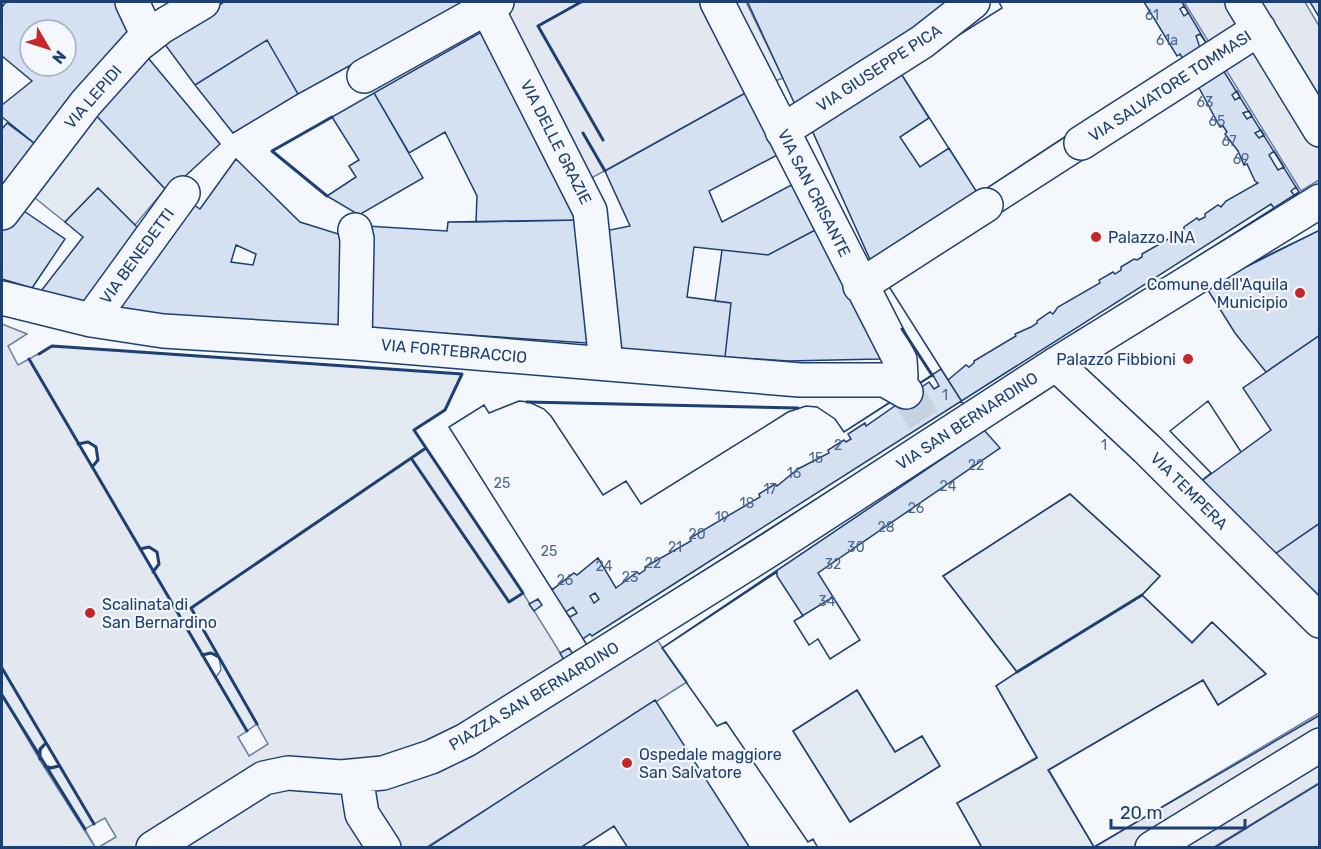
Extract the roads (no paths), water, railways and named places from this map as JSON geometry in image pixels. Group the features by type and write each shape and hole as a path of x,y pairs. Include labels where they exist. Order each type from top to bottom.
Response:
{"street":[{"path":"132,2 148,36"},
{"name":"VIA LEPIDI","path":"2,213 86,103 148,36 203,2"},
{"name":"VIA SAN CRISANTE","path":"717,2 860,286 900,360 902,388"},
{"name":"VIA GIUSEPPE PICA","path":"782,131 922,42 973,2"},
{"path":"1242,2 1320,130"},
{"path":"364,76 489,3"},
{"name":"VIA DELLE GRAZIE","path":"489,3 589,207 606,363"},
{"name":"VIA SALVATORE TOMMASI","path":"1081,143 1259,29"},
{"name":"VIA BENEDETTI","path":"91,320 183,193"},
{"name":"VIA SAN BERNARDINO","path":"648,627 933,434 1056,364 1320,201"},
{"path":"860,286 986,205"},
{"path":"355,230 357,239 355,343"},
{"name":"VIA FORTEBRACCIO","path":"2,298 91,320 193,334 355,343 800,380 885,380 902,388"},
{"name":"VIA TEMPERA","path":"1056,364 1147,449 1320,621"},
{"name":"PIAZZA SAN BERNARDINO","path":"153,836 187,810 224,787 256,782 279,774 356,776 383,773 431,757 496,722 648,627"},
{"path":"1152,848 1320,745"},
{"path":"356,776 362,814 384,848"}],"tunnel":[{"path":"906,392 929,428"}],"place":[{"name":"Palazzo INA","path":"1096,237"},
{"name":"Comune dell'Aquila Municipio","path":"1300,293"},
{"name":"Palazzo Fibbioni","path":"1188,359"},
{"name":"Scalinata di San Bernardino","path":"90,613"},
{"name":"Ospedale maggiore San Salvatore","path":"627,763"}]}
